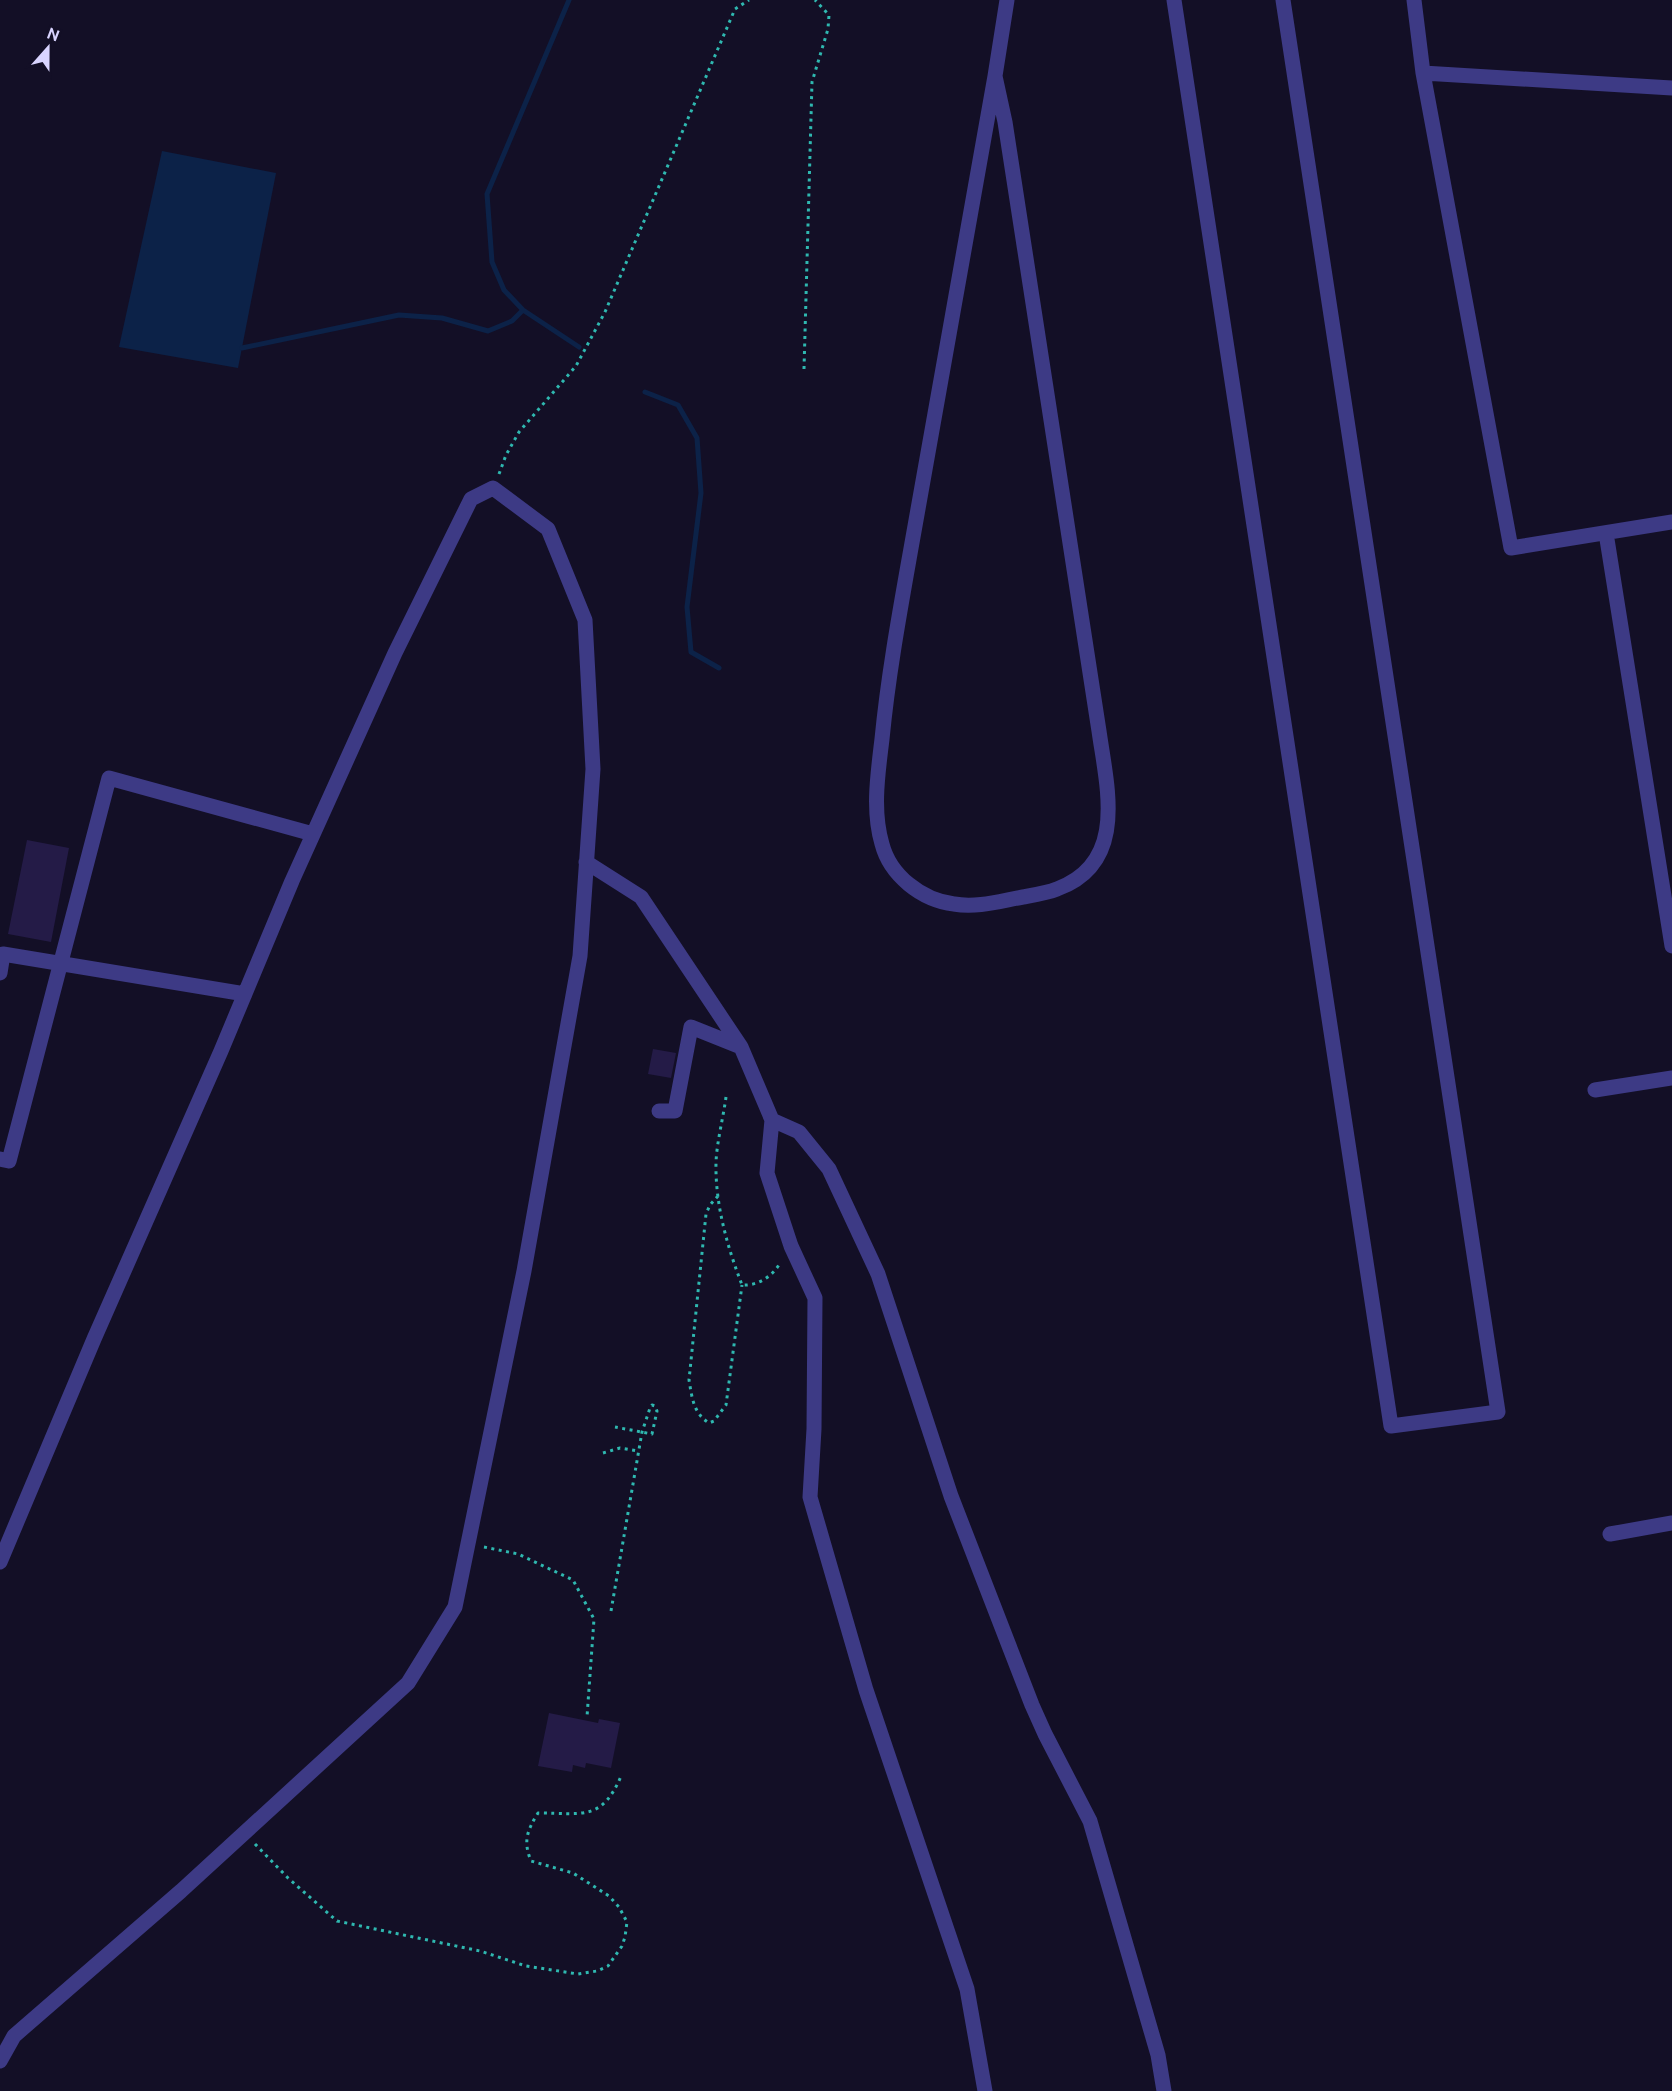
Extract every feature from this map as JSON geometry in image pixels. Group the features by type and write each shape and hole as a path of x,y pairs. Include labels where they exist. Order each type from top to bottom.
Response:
{"lane":[{"path":"995,76 1007,134 1099,731 1109,811 1104,846 1099,857 1070,884 1055,890 971,905 939,901 925,895 901,877 889,864 882,846 878,825 877,796 888,675 1007,0"},
{"path":"1174,0 1391,1426 1498,1412 1282,0"},
{"path":"1414,0 1423,73 1511,548 1672,522"},
{"path":"1423,73 1672,88"},
{"path":"0,1562 94,1339 394,653 471,499 493,488 548,529 585,620 593,769 580,956 524,1271 455,1607 408,1683 181,1891 14,2036 0,2061"},
{"path":"1606,533 1672,946"},
{"path":"0,1159 9,1161 109,778 313,834"},
{"path":"586,862 641,897 741,1047 772,1120 767,1173 791,1246 815,1298 814,1429 810,1497 866,1690 967,1989 985,2091"},
{"path":"0,973 3,954 245,994"},
{"path":"659,1111 675,1111 691,1027 741,1047"},
{"path":"1595,1090 1672,1078"},
{"path":"772,1120 799,1132 829,1169 878,1274 951,1496 1036,1715 1090,1821 1158,2055 1164,2091"},
{"path":"1610,1534 1672,1523"}],"path":[{"path":"493,488 506,455 519,432 576,366 605,312 735,9 749,0"},
{"path":"804,369 812,82 829,22 829,15 814,0"},
{"path":"718,1196 706,1214 689,1380 693,1404 701,1418 709,1423 714,1421 726,1405 742,1285 721,1216 718,1196 716,1162 726,1097"},
{"path":"742,1285 749,1285 770,1276 775,1272 791,1246"},
{"path":"611,1611 642,1432 646,1415 652,1405 655,1406 657,1411 652,1434 642,1432 615,1427"},
{"path":"603,1453 620,1448 638,1451"},
{"path":"468,1544 518,1554 573,1580 594,1619 587,1717"},
{"path":"244,1833 288,1878 337,1921 480,1951 526,1966 578,1974 597,1971 608,1966 622,1946 627,1922 619,1907 609,1896 573,1873 531,1861 525,1847 529,1830 538,1813 581,1814 602,1806 615,1789 622,1774"}],"water":[{"path":"162,151 276,173 238,368 119,347"}],"building":[{"path":"27,840 69,848 51,942 8,934"},
{"path":"653,1049 676,1053 671,1078 648,1074"},
{"path":"549,1713 598,1723 599,1719 620,1723 611,1768 586,1763 585,1768 573,1765 572,1772 538,1766"}],"waterway":[{"path":"569,0 487,194 492,262 504,290 523,310 579,347"},
{"path":"242,348 399,315 442,318 488,331 512,321 523,310"},
{"path":"645,392 678,405 697,438 701,493 687,607 691,652 719,668"}]}
